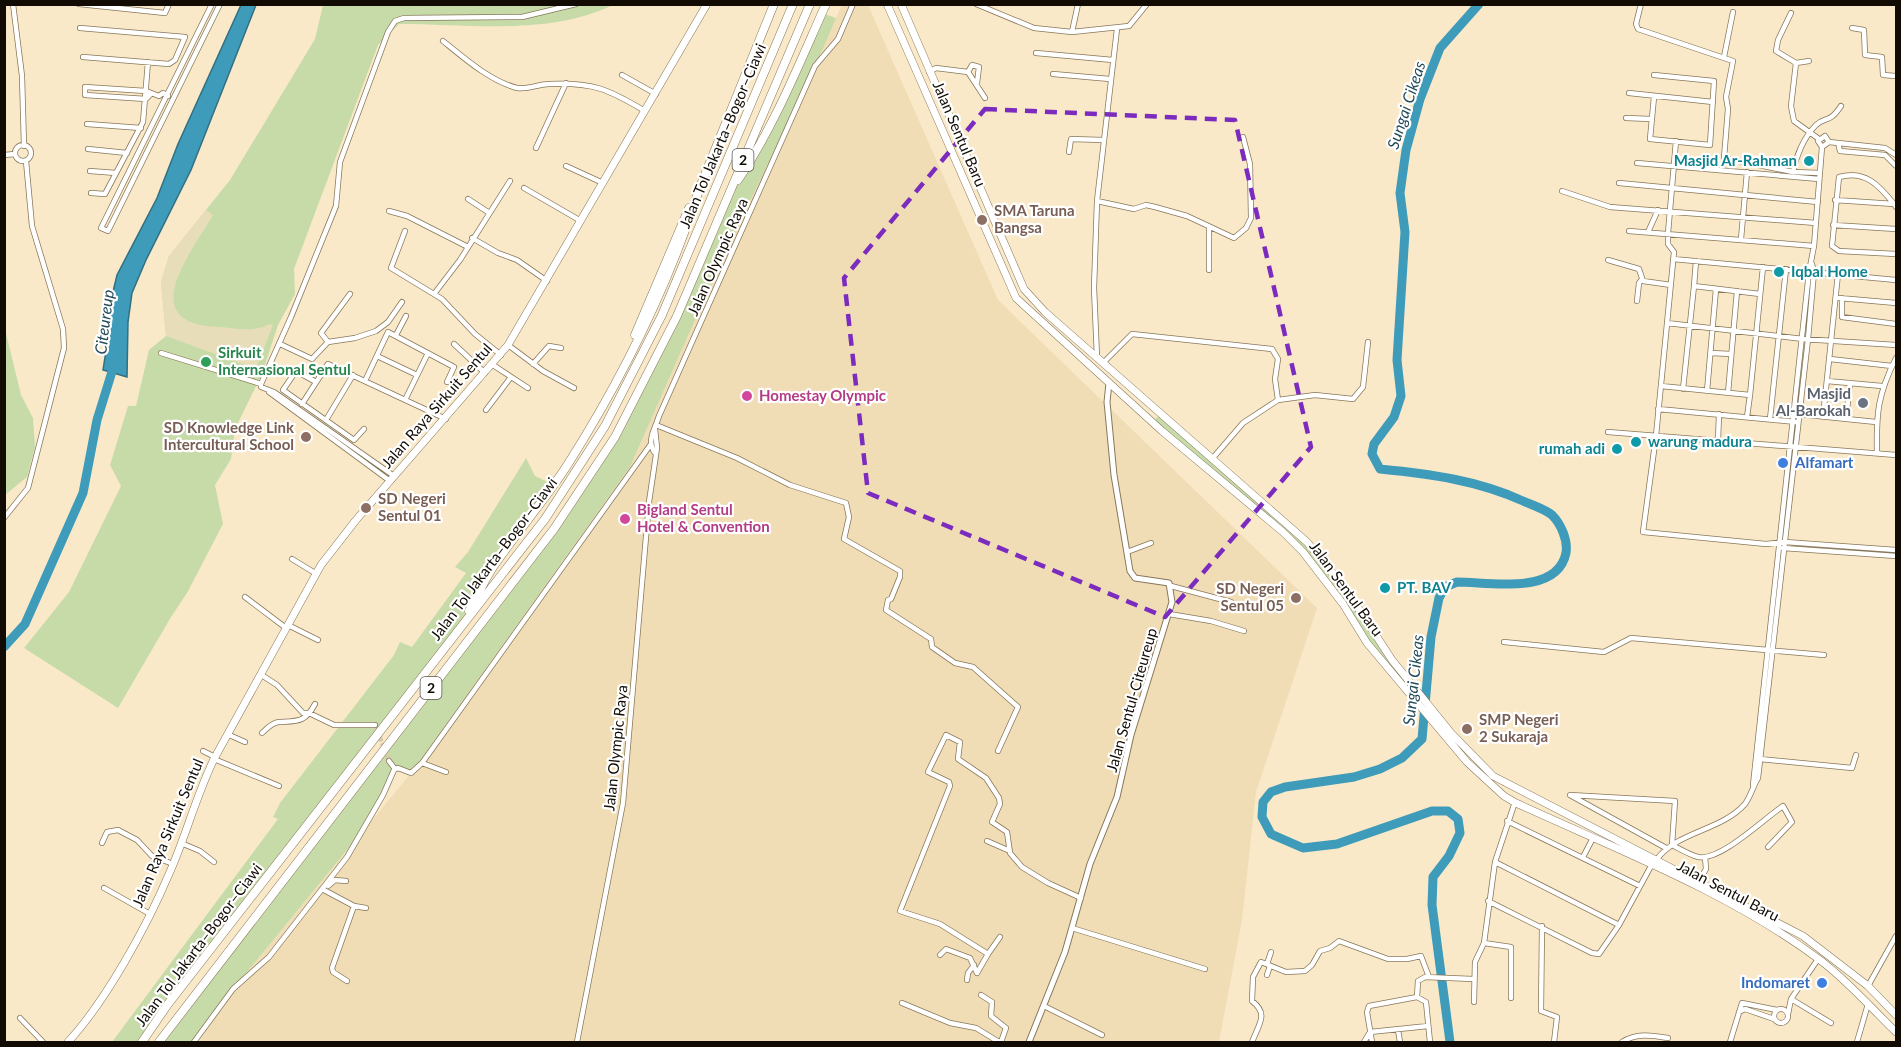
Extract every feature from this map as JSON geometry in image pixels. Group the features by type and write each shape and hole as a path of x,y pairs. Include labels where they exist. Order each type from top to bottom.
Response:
{"highway":[{"path":"458,631 492,569 568,463 624,365 677,232 699,190 771,18 774,4"},
{"name":"Jalan Tol Jakarta–Bogor–Ciawi","path":"142,1042 168,1004 545,519 605,426 662,315 793,4"},
{"name":"Jalan Tol Jakarta–Bogor–Ciawi","path":"159,1042 547,538 615,437 676,316 810,4"},
{"path":"727,197 758,151 803,61 826,4"}],"main road":[{"name":"Jalan Raya Sirkuit Sentul","path":"68,1042 91,1015 150,914 173,864 199,790 214,758 315,573 392,478 446,419 508,345 707,4"},
{"name":"Jalan Sentul Baru","path":"887,4 1011,289 1022,305 1162,431 1283,532 1303,552 1343,604 1367,643 1394,668"},
{"name":"Jalan Sentul Baru","path":"901,4 1024,289 1100,360 1163,412 1212,459 1307,542 1340,582 1394,668 1478,773 1515,802 1651,866 1708,890 1755,916 1818,959 1896,1032"},
{"path":"1152,422 1163,412"},
{"path":"1162,431 1173,422"},
{"name":"Jalan Sentul Baru","path":"1449,735 1499,780 1657,858 1699,881 1708,890"},
{"path":"1591,838 1594,828"},
{"path":"1600,842 1605,833"},
{"name":"Jalan Sentul Baru","path":"1755,916 1803,936 1868,986 1896,1015"}],"street":[{"path":"13,4 22,76 24,146"},
{"path":"79,4 165,13 169,4"},
{"path":"213,4 101,228 108,231 220,4"},
{"path":"261,384 280,344 336,206 340,162 394,21 404,18 522,17 576,4"},
{"name":"Jalan Olympic Raya","path":"651,444 656,427 815,66 838,39 853,4"},
{"path":"976,4 1034,28 1072,32 1129,26 1147,4"},
{"path":"1072,32 1078,4"},
{"path":"1641,4 1636,24 1638,29 1733,61 1726,97 1728,109 1724,158 1820,176"},
{"path":"1724,57 1733,12"},
{"path":"1791,13 1778,40 1776,51 1796,63 1809,61"},
{"path":"80,28 185,36 172,63 83,57"},
{"path":"1100,360 1094,288 1097,201 1117,28"},
{"path":"1852,28 1864,30 1865,55 1882,57 1883,75 1896,76"},
{"path":"443,41 480,69 514,87 525,88 543,84 567,83 600,87 645,111"},
{"path":"1036,52 1113,60"},
{"path":"91,193 105,194 141,128 146,115 148,62"},
{"path":"1796,63 1791,113 1798,126 1819,139"},
{"path":"968,72 972,65 979,67 977,83"},
{"path":"929,72 936,68 968,72 985,98"},
{"path":"1053,74 1110,79"},
{"path":"622,75 656,94"},
{"path":"1654,75 1714,81 1713,145 1650,139 1654,97"},
{"path":"536,148 567,83"},
{"path":"148,95 85,95 85,87 159,96 163,93 174,99"},
{"path":"1629,93 1713,102"},
{"path":"159,96 170,106"},
{"path":"1793,172 1798,152 1810,133 1818,123 1831,119 1841,106"},
{"path":"1626,118 1651,119"},
{"path":"87,124 141,128"},
{"path":"1819,139 1825,136 1829,142"},
{"path":"1097,201 1134,209 1146,205 1155,207 1187,216 1231,238 1238,236 1249,223 1250,164 1243,137"},
{"path":"1069,152 1071,139 1103,140"},
{"path":"1657,858 1666,848 1716,825 1738,810 1747,802 1753,785 1794,446 1815,246 1822,147 1818,144 1819,139"},
{"path":"1676,141 1668,234 1668,244 1674,250 1656,436 1643,532 1766,544 1896,550"},
{"path":"1822,147 1829,142 1877,146 1888,148 1896,155"},
{"path":"1838,143 1840,151 1885,155 1896,166"},
{"path":"4,518 28,488 64,348 63,329 32,226 26,161 31,154 29,148 24,146 19,147 15,154"},
{"path":"1876,154 1877,146"},
{"path":"88,149 127,153"},
{"path":"4,155 15,154"},
{"path":"15,154 20,161 26,161"},
{"path":"1637,163 1820,176"},
{"path":"566,166 603,183"},
{"path":"90,171 116,173"},
{"path":"1741,239 1747,172"},
{"path":"1895,205 1877,182 1870,178 1839,177 1835,200 1833,248 1896,254"},
{"path":"434,294 468,247 488,212 510,181"},
{"path":"1619,183 1818,202"},
{"path":"524,188 581,221"},
{"path":"1562,191 1600,205 1816,224"},
{"path":"468,199 488,212"},
{"path":"1835,200 1895,205"},
{"path":"1648,232 1658,210"},
{"path":"389,211 408,216 468,247"},
{"path":"1833,225 1896,229"},
{"path":"1209,228 1209,270"},
{"path":"405,231 391,268 434,294 501,355"},
{"path":"1629,231 1815,246"},
{"path":"472,238 498,253 517,260 547,281"},
{"path":"1673,259 1896,280"},
{"path":"1608,260 1639,268 1642,279 1639,284 1637,301"},
{"path":"1683,388 1696,261"},
{"path":"1748,417 1763,267"},
{"path":"1770,419 1786,269"},
{"path":"1838,274 1842,317 1896,324"},
{"path":"1642,279 1671,285"},
{"path":"1694,286 1760,294"},
{"path":"1707,391 1716,289"},
{"path":"1728,393 1737,291"},
{"path":"328,342 321,333 350,294"},
{"path":"1839,298 1896,303"},
{"path":"1823,417 1839,298"},
{"path":"280,344 312,359 328,342 355,338 376,331 388,322 402,302"},
{"path":"396,335 406,316"},
{"path":"1667,323 1805,339 1896,345"},
{"path":"365,381 386,333 396,335 454,367 447,382"},
{"path":"1100,360 1132,334 1272,349 1278,359 1275,379 1278,400"},
{"path":"1212,459 1243,423 1278,400 1315,395 1353,399 1363,387 1368,342"},
{"path":"454,344 486,373"},
{"path":"508,345 533,364 574,388"},
{"path":"533,364 549,346 561,348"},
{"path":"405,399 428,353"},
{"path":"1711,353 1731,354"},
{"path":"161,354 261,384 269,392 274,392 392,478"},
{"path":"377,356 417,375"},
{"path":"1877,453 1876,422 1882,386 1896,358"},
{"path":"1830,359 1892,366"},
{"path":"303,404 328,364 446,419"},
{"path":"493,365 528,388"},
{"path":"316,382 296,371 284,387 284,392 354,440 364,429"},
{"path":"326,420 353,375"},
{"path":"486,410 511,377"},
{"path":"1827,381 1882,386"},
{"path":"1110,383 1107,402 1112,449 1131,575 1166,581 1171,586 1231,602"},
{"path":"1846,419 1850,383"},
{"path":"1661,387 1750,395"},
{"path":"1658,409 1796,422"},
{"path":"1718,441 1719,414"},
{"path":"1797,414 1876,422"},
{"path":"656,427 744,462 790,485 846,503 849,517 844,539 900,571 900,577 891,599 888,600 886,610 931,639 932,647 949,660 973,667 1018,707 998,751"},
{"name":"Jalan Olympic Raya","path":"577,1042 623,803 656,427"},
{"path":"1608,432 1637,432 1656,436 1896,455"},
{"path":"651,444 655,453"},
{"path":"389,761 395,769 411,773 422,763 651,444"},
{"path":"1126,552 1151,543"},
{"path":"1782,545 1896,556"},
{"path":"292,559 315,573"},
{"name":"Jalan Sentul-Citeureup","path":"1029,1042 1072,928 1090,864 1117,797 1131,735 1169,614 1172,602 1171,586"},
{"path":"245,597 287,626 318,640"},
{"path":"1169,614 1211,621 1244,631"},
{"path":"1504,642 1605,652 1631,638 1824,654"},
{"path":"260,674 277,685 299,710 334,725 375,725"},
{"path":"262,733 274,723 293,723 309,713 315,704"},
{"path":"227,734 245,742"},
{"path":"988,954 940,924 900,911 950,786 949,782 928,772 943,736 959,740 961,744 957,758 986,778 1000,800 992,820 998,827 1006,830 1010,851 1015,861 1033,875 1082,898"},
{"path":"203,751 279,786"},
{"path":"1757,759 1852,768 1856,754"},
{"path":"422,763 446,772"},
{"path":"194,1042 233,989 269,957 323,890 347,857 395,769"},
{"path":"1666,848 1570,795 1676,801 1672,845"},
{"path":"1474,1002 1473,979 1476,956 1484,943 1495,862 1515,802"},
{"path":"1672,845 1698,857 1705,857 1746,836 1783,806 1792,822 1768,847"},
{"path":"1508,821 1640,886"},
{"path":"102,843 107,832 118,830 137,840 152,856 173,864"},
{"path":"1584,857 1591,838"},
{"path":"987,841 1010,851"},
{"path":"181,843 200,850 214,862"},
{"path":"1699,881 1706,869 1705,857"},
{"path":"1495,862 1619,925"},
{"path":"1488,901 1592,953 1599,954 1619,925 1651,866"},
{"path":"323,890 333,881 346,881"},
{"path":"104,888 150,914"},
{"path":"323,890 354,906 366,908"},
{"path":"347,981 333,972 332,968 354,906"},
{"path":"1542,926 1541,1011 1558,1018 1554,1042"},
{"path":"1072,928 1205,969"},
{"path":"940,955 944,949 970,958 977,973 1000,936"},
{"path":"1868,986 1896,936"},
{"path":"1252,1042 1262,1013 1260,1007 1252,1001 1253,977 1257,965 1263,962 1286,972 1305,970 1312,965 1320,951 1330,948 1339,941 1388,959 1421,956 1430,977"},
{"path":"1484,943 1511,947 1511,998"},
{"path":"1267,975 1271,952"},
{"path":"1774,1019 1778,1009 1791,999 1818,959"},
{"path":"967,980 968,973 974,965"},
{"path":"1418,997 1418,981 1430,977 1473,979"},
{"path":"902,1003 950,1023 976,1028 1000,1042 1007,1033 1006,1028 990,1014 992,1002 981,995"},
{"path":"1372,1042 1367,1012 1369,1006 1418,997 1426,1002 1430,1042"},
{"path":"1739,1012 1747,1009 1783,1023 1787,1020 1791,999"},
{"path":"1791,999 1831,1023"},
{"path":"1730,1042 1742,1004 1745,1002 1778,1009 1788,1014"},
{"path":"1857,1042 1868,1004"},
{"path":"1044,1006 1102,1035"},
{"path":"20,1018 43,1042"},
{"path":"1370,1032 1428,1026"},
{"path":"1398,1030 1400,1042"},
{"path":"1364,1042 1370,1032"},
{"path":"1622,1042 1629,1038 1646,1035 1668,1038"}],"highlighted area":[{"path":"985,109 1235,120 1311,447 1165,617 868,493 844,278"}],"shaded area":[{"path":"842,5 868,5 998,300 1317,608 1256,792 1242,920 1219,1042 199,1042 237,984 411,773 630,467 717,270"}],"green space":[{"name":"Sirkuit Internasional Sentul","path":"323,5 613,5 588,15 535,25 399,24 378,45 294,269 295,294 278,325 262,374 235,429 231,459 215,485 223,524 187,593 118,708 24,648 69,592 121,486 110,465 128,406 136,406 149,350 166,336 161,282 169,256 230,180 315,39"},
{"path":"822,13 836,18 717,270 630,467 411,773 397,768 361,833 233,989 195,1042 159,1042 582,489 646,378 727,197 758,151"},
{"path":"4,325 21,395 33,418 35,447 27,477 5,495"},
{"path":"1163,412 1331,569 1397,666 1391,670 1303,552 1152,422"},
{"path":"526,458 535,476 554,485 491,569 458,631 142,1042 112,1042 278,819 273,817 280,803 394,655 400,642 412,647 466,573 455,567 468,552"}],"sand":[{"path":"206,210 213,215 183,266 176,284 174,300 179,314 193,323 245,329 273,325 256,369 166,336 161,282 169,256"}],"water":[{"path":"241,5 256,5 191,170 132,293 128,322 127,377 103,370 110,326 110,304 117,275 157,198 178,144"}],"waterway":[{"name":"Sungai Cikeas","path":"1450,1042 1432,905 1433,877 1449,856 1460,833 1458,819 1448,811 1432,811 1337,844 1303,848 1271,834 1262,817 1263,802 1271,792 1285,787 1354,777 1380,769 1402,758 1422,739 1431,637 1439,598 1445,587 1457,582 1520,584 1536,581 1550,576 1560,567 1566,553 1566,543 1561,528 1552,515 1546,511 1506,494 1471,483 1380,469 1372,454 1374,444 1394,417 1401,396 1397,360 1405,232 1400,193 1406,150 1420,99 1440,48 1479,4"},
{"name":"Citeureup","path":"4,647 25,624 83,493 97,420 115,362"}],"tunnel":[{"path":"375,725 389,761"}],"place":[{"name":"Masjid Ar-Rahman","path":"1809,161"},
{"name":"SMA Taruna Bangsa","path":"982,220"},
{"name":"Iqbal Home","path":"1779,272"},
{"name":"Sirkuit Internasional Sentul","path":"206,362"},
{"name":"Homestay Olympic","path":"747,396"},
{"name":"Masjid Al-Barokah","path":"1863,403"},
{"name":"SD Knowledge Link Intercultural School","path":"306,437"},
{"name":"warung madura","path":"1636,442"},
{"name":"rumah adi","path":"1617,449"},
{"name":"Alfamart","path":"1783,463"},
{"name":"SD Negeri Sentul 01","path":"366,508"},
{"name":"Bigland Sentul Hotel & Convention","path":"625,519"},
{"name":"PT. BAV","path":"1385,588"},
{"name":"SD Negeri Sentul 05","path":"1296,598"},
{"name":"SMP Negeri 2 Sukaraja","path":"1467,729"},
{"name":"Indomaret","path":"1822,983"}]}
